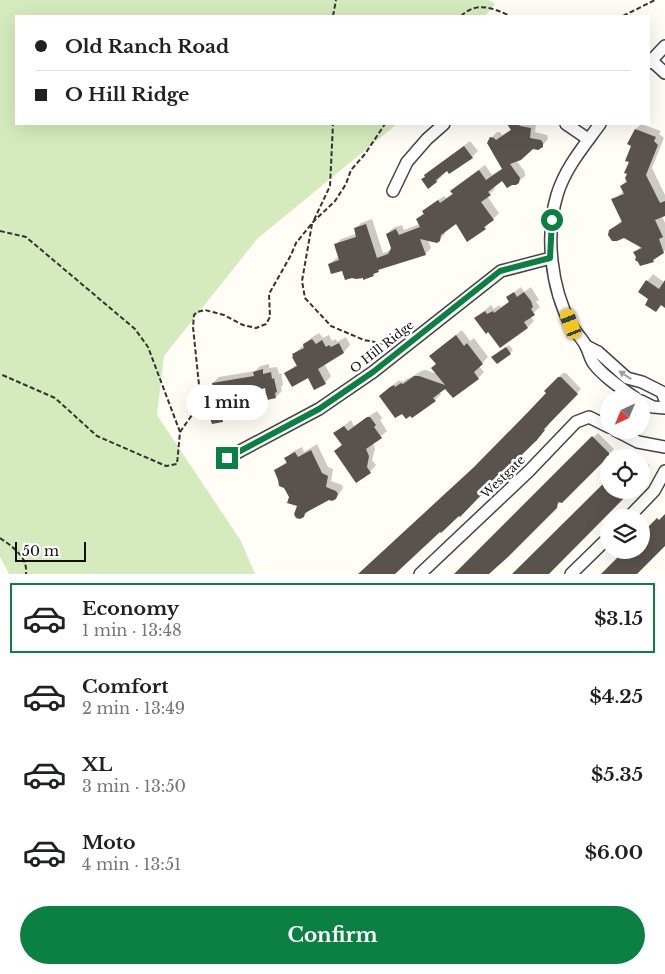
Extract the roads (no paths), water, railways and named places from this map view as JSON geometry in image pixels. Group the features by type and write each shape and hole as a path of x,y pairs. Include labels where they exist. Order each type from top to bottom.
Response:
{"street":[{"path":"665,46 650,62 665,73"},
{"path":"393,190 407,162 427,139 443,125"},
{"path":"567,125 588,139"},
{"path":"599,125 570,166 557,194 552,220 550,258 557,288 571,324 586,346 593,363 623,389"},
{"name":"O Hill Ridge","path":"227,458 319,409 373,372 500,271 550,258"},
{"path":"586,346 598,352 627,378 642,382 662,392 665,400"},
{"path":"650,406 665,408"},
{"name":"Westgate","path":"420,574 530,471 576,422 589,417 600,422"},
{"path":"632,439 638,442 665,447"},
{"path":"637,509 654,492 665,471"},
{"path":"571,574 600,546"}]}
